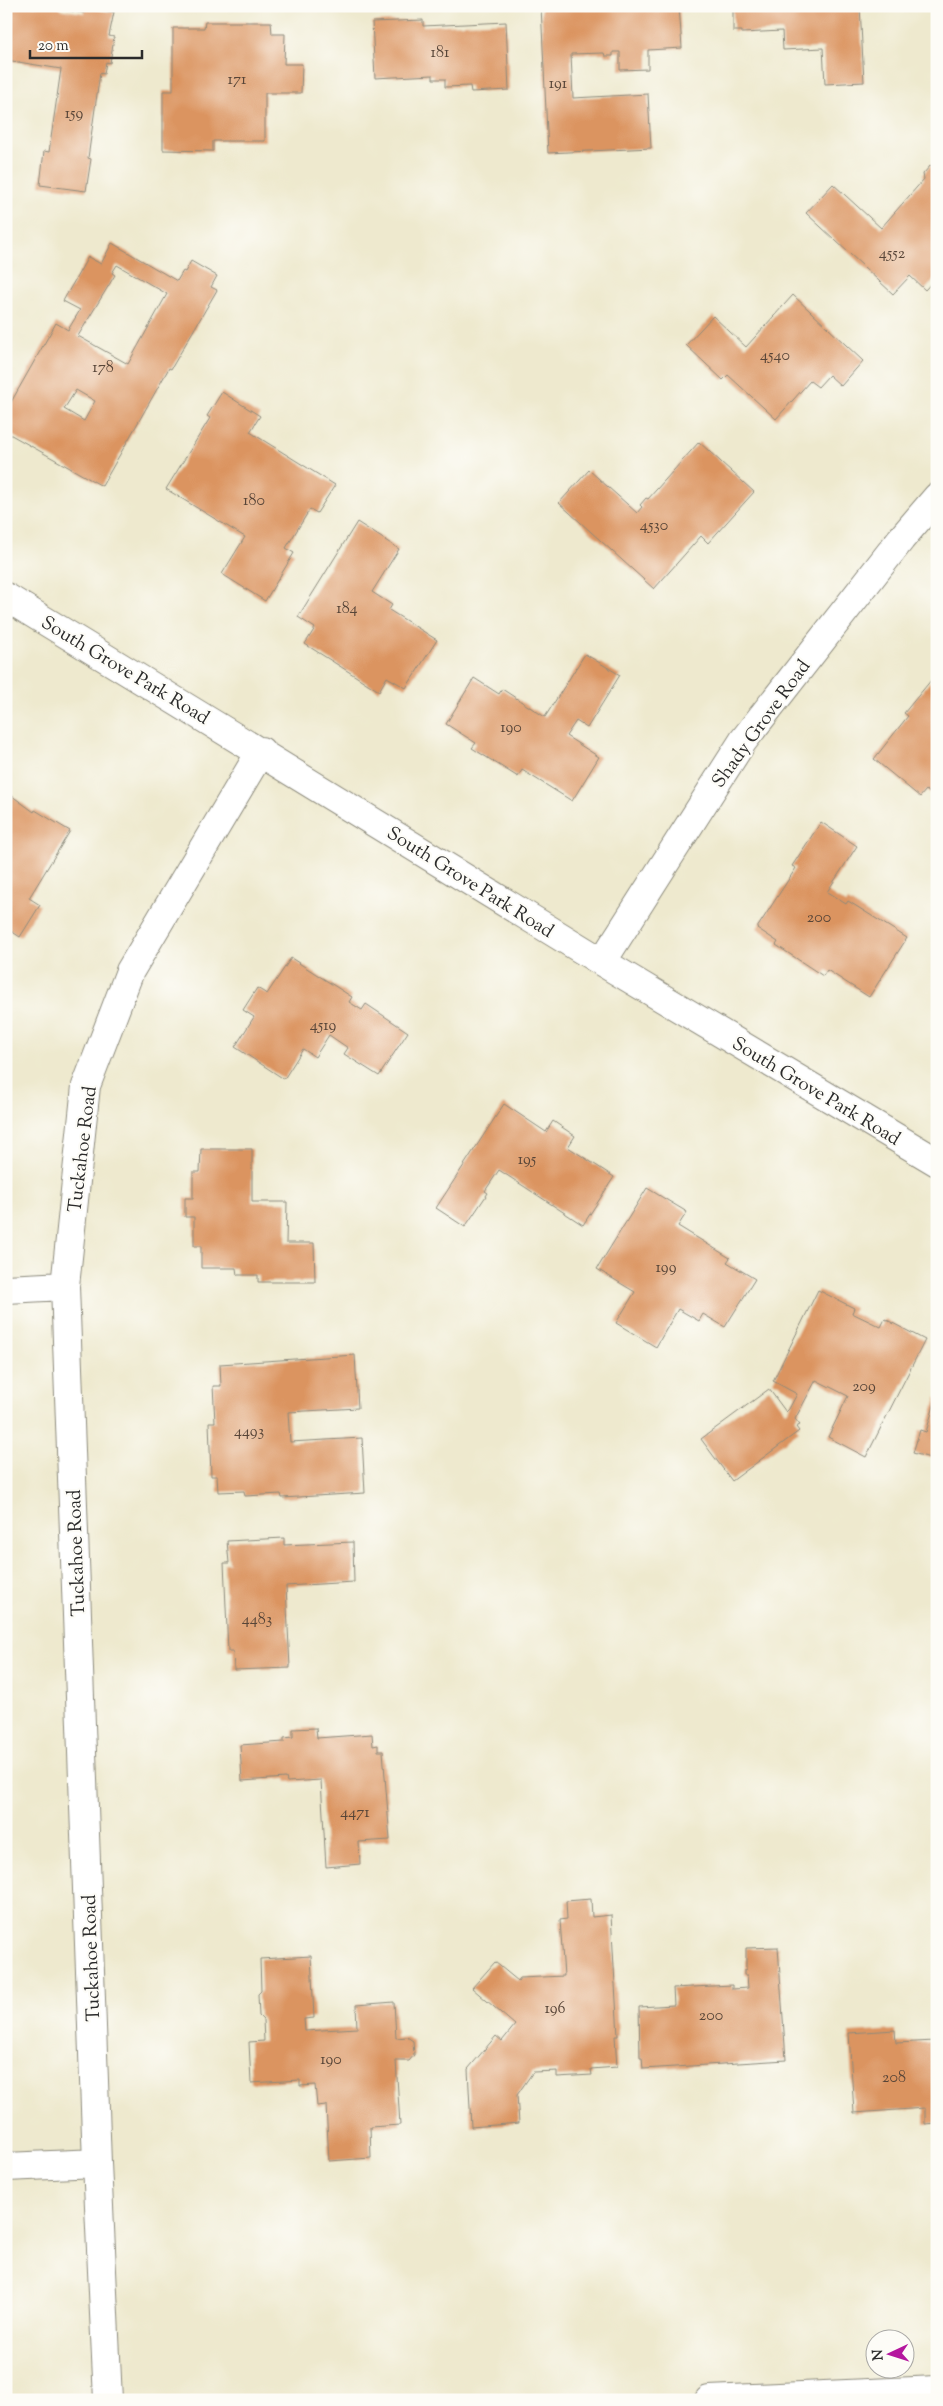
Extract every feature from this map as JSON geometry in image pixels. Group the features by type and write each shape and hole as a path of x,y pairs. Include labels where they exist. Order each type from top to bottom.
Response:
{"street":[{"name":"Shady Grove Road","path":"602,962 743,741 901,539 937,497"},
{"name":"South Grove Park Road","path":"6,597 261,751 602,962 937,1162"},
{"name":"Tuckahoe Road","path":"108,2400 97,2163 65,1286 86,1086 130,971 261,751"},
{"path":"6,1289 65,1286"},
{"path":"6,2167 97,2163"},
{"path":"709,2400 937,2390"}],"building":[{"path":"6,6 59,6 59,9 84,13 85,8 114,12 109,36 114,37 110,63 106,62 104,74 100,73 88,158 91,159 86,191 40,185 44,151 49,152 61,69 6,60"},
{"path":"541,6 679,6 682,48 648,50 648,69 620,70 620,52 613,52 613,56 605,56 604,53 571,54 573,98 648,94 651,148 548,153"},
{"path":"733,6 860,6 864,82 825,84 823,48 783,50 782,31 742,33 742,31 733,31"},
{"path":"423,20 423,26 506,22 509,90 471,92 470,86 445,87 445,79 433,79 433,75 375,78 372,22"},
{"path":"205,22 271,22 272,34 285,34 284,64 302,64 301,93 265,93 265,141 213,141 213,151 163,150 163,91 173,91 173,28 204,28"},
{"path":"931,165 937,165 937,277 925,290 910,276 893,294 806,213 833,184 881,228 924,179 923,174"},
{"path":"112,243 177,281 191,261 217,276 211,287 217,290 171,369 169,368 102,486 6,432 6,411 56,323 68,330 80,310 63,301 88,257 101,264","holes":["117,265 167,294 128,364 78,336 115,275 112,273","76,390 95,401 84,421 64,409"]},
{"path":"793,295 863,361 841,386 829,375 818,387 810,381 776,419 728,375 723,380 686,345 713,316 746,347"},
{"path":"222,392 260,416 250,432 335,485 317,513 310,509 286,548 294,553 265,601 222,574 245,537 166,489 210,418 207,416"},
{"path":"699,442 754,492 708,543 701,536 654,589 559,503 589,470 637,513 642,507 640,505 646,498 648,499"},
{"path":"357,522 399,549 372,592 392,605 389,610 437,640 406,688 387,677 379,691 305,644 315,628 298,617"},
{"path":"585,654 620,675 587,728 576,721 566,736 599,757 572,801 522,770 518,777 472,748 476,743 446,724 474,678 499,694 502,689 545,717"},
{"path":"937,673 937,798 926,790 920,797 874,759 908,716 904,713"},
{"path":"8,793 34,812 35,810 70,831 29,898 40,905 20,937 8,929 6,932 6,797"},
{"path":"821,822 857,846 827,892 846,904 848,901 907,938 869,997 827,970 823,976 776,945 778,942 757,928 796,868 792,866"},
{"path":"291,958 352,997 349,1002 362,1010 366,1004 408,1032 379,1076 344,1054 348,1048 329,1035 315,1057 303,1049 284,1079 235,1047 254,1017 243,1010 257,988 267,994"},
{"path":"504,1104 546,1132 553,1121 575,1136 568,1147 614,1177 583,1225 499,1170 485,1191 488,1193 465,1227 436,1208"},
{"path":"201,1149 252,1149 252,1202 287,1202 286,1243 314,1243 315,1282 258,1282 258,1275 237,1275 236,1268 201,1268 201,1246 194,1246 194,1217 185,1217 185,1198 193,1198 193,1172 200,1172"},
{"path":"647,1188 687,1212 678,1226 730,1258 727,1262 755,1279 725,1327 703,1314 699,1321 678,1309 656,1347 616,1323 635,1292 597,1269"},
{"path":"818,1290 854,1308 852,1313 881,1327 885,1319 925,1340 866,1457 828,1437 848,1396 816,1380 795,1419 800,1425 796,1427 799,1431 732,1481 701,1439 769,1389 786,1412 789,1409 797,1394 773,1381"},
{"path":"355,1355 358,1408 288,1412 290,1442 362,1438 365,1493 282,1498 281,1494 245,1496 244,1491 218,1492 217,1476 211,1476 209,1422 215,1422 213,1386 221,1386 220,1364"},
{"path":"937,1396 937,1460 913,1453 920,1430 926,1432"},
{"path":"284,1538 284,1545 353,1542 354,1582 286,1586 290,1668 234,1670 233,1651 228,1651 224,1563 229,1563 227,1541"},
{"path":"316,1728 317,1738 372,1734 373,1746 378,1745 378,1751 383,1751 390,1840 359,1842 360,1864 326,1867 321,1780 287,1782 286,1778 242,1781 240,1745 284,1742 284,1738 293,1737 293,1729"},
{"path":"591,1899 592,1917 611,1915 618,2036 615,2036 617,2067 591,2069 592,2075 557,2077 557,2071 533,2072 517,2095 519,2123 471,2127 468,2069 496,2036 502,2041 515,2025 472,1988 495,1962 518,1981 520,1978 564,1976 560,1920 567,1919 566,1901"},
{"path":"778,1947 786,2060 643,2069 642,2058 640,2058 639,2007 674,2005 673,1988 732,1985 732,1989 748,1988 747,1975 744,1975 744,1970 746,1969 746,1948"},
{"path":"311,1956 314,2018 304,2019 305,2031 357,2028 356,2005 394,2002 396,2038 407,2037 413,2041 414,2055 409,2061 396,2061 400,2125 370,2127 371,2158 329,2161 326,2105 317,2106 315,2085 300,2086 300,2080 251,2083 249,2042 264,2041 263,2020 259,2016 258,1994 261,1991 260,1959"},
{"path":"895,2030 896,2043 935,2041 937,2044 937,2123 925,2124 925,2108 854,2113 849,2033"}]}
